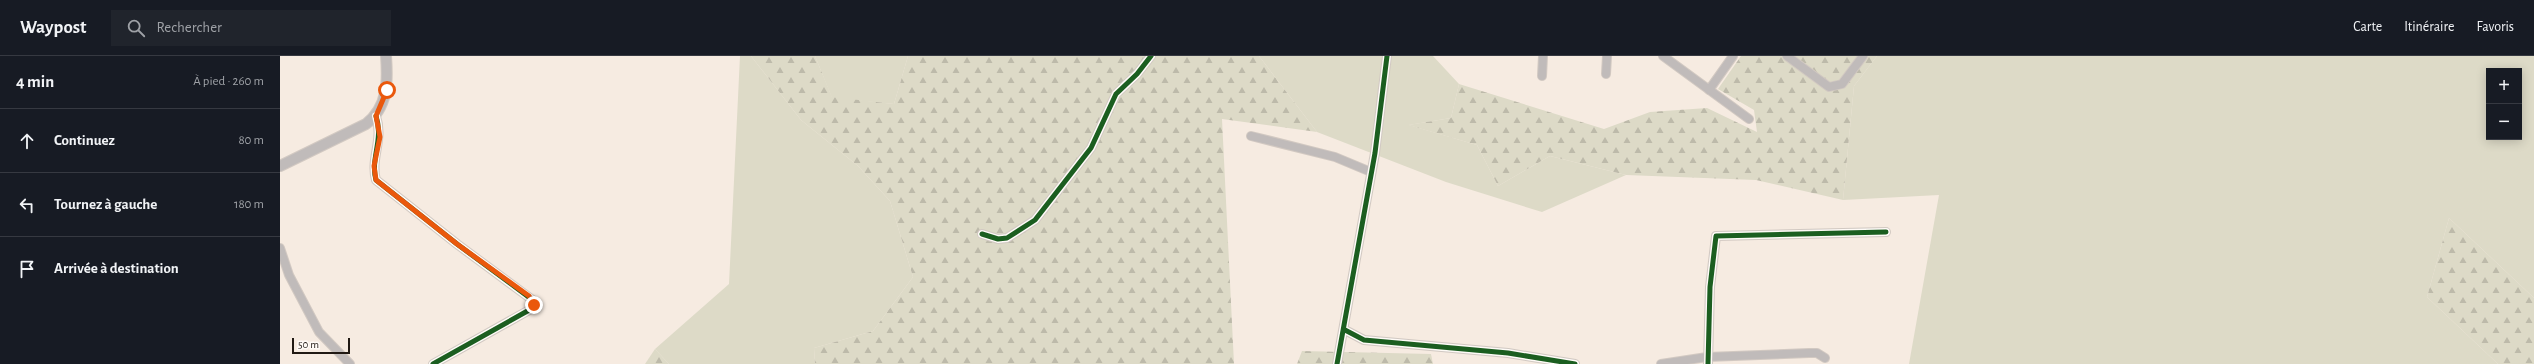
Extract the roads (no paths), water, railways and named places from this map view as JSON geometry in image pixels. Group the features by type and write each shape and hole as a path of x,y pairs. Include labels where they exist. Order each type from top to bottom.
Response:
{"street":[{"path":"280,166 366,124 376,116 387,90 386,56"},
{"path":"982,234 998,239 1007,238 1035,220 1091,148 1116,94 1137,74 1151,56"},
{"path":"1337,364 1345,330 1371,172 1387,56"},
{"path":"1542,76 1543,56"},
{"path":"1606,74 1607,56"},
{"path":"1663,56 1749,119"},
{"path":"1709,90 1733,56"},
{"path":"1787,56 1829,87 1842,84 1863,56"},
{"path":"376,116 380,137 374,166 376,180 457,244 534,301 531,309 433,364"},
{"path":"1251,136 1335,158 1371,172"},
{"path":"1707,360 1710,288 1716,236 1886,232"},
{"path":"280,248 289,275 319,332 350,364"},
{"path":"1345,330 1364,340 1486,350 1575,364"},
{"path":"1661,364 1809,353 1817,353 1825,358"}]}
